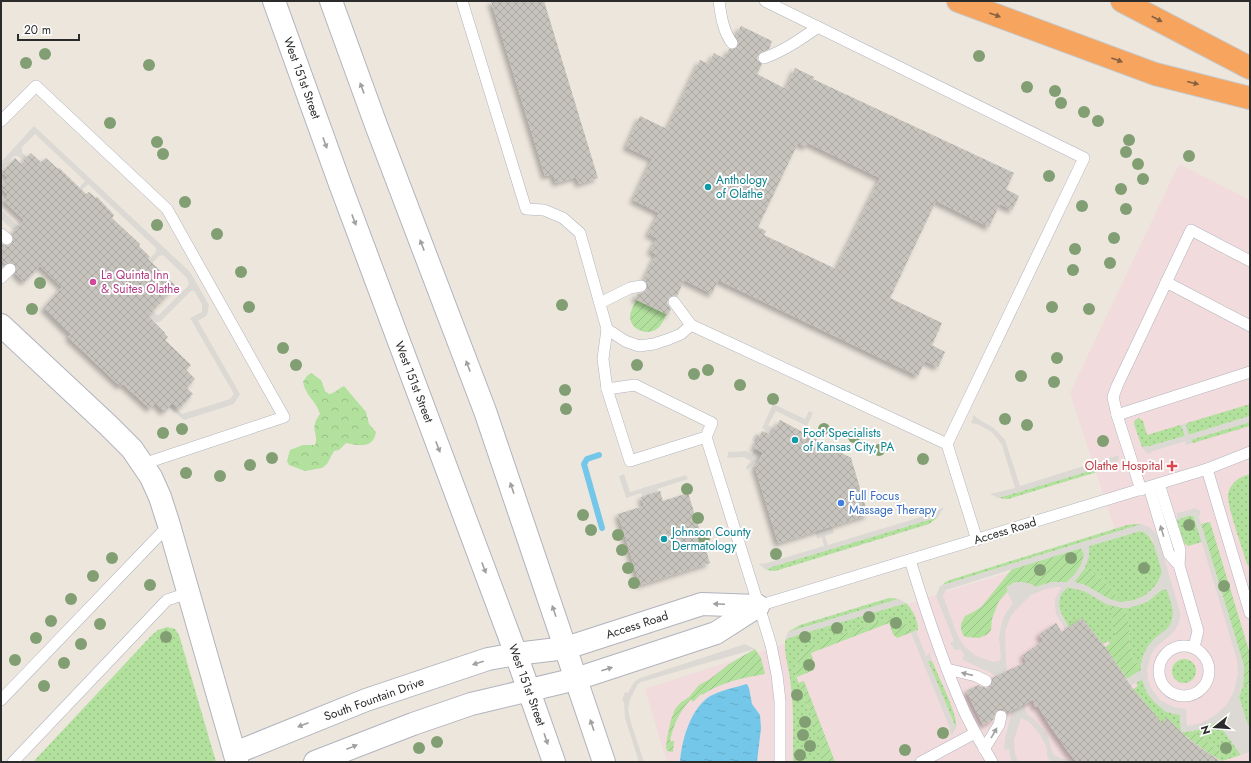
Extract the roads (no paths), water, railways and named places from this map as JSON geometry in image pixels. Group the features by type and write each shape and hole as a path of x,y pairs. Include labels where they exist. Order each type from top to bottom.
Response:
{"highway":[{"path":"958,1 1155,74 1250,98"},
{"path":"1122,1 1250,68"}],"main road":[{"name":"West 151st Street","path":"274,1 340,184 516,654 554,762"},
{"path":"331,1 376,125 485,411 604,762"},
{"path":"1,325 132,449 151,477 160,497 169,525 236,758"},
{"name":"Access Road","path":"516,654 566,648 702,604 758,606"},
{"name":"Access Road","path":"529,690 576,680 716,633 758,606"},
{"name":"South Fountain Drive","path":"236,758 366,700 461,668 516,654"},
{"path":"315,762 412,724 472,704 529,690"}],"lane":[{"path":"462,1 526,209 544,210 563,218 580,234 607,329 603,359 607,389 630,461 706,438"},
{"path":"719,1 728,37 732,43"},
{"path":"765,1 1084,158 947,444 977,540"},
{"path":"764,58 792,46 818,27"},
{"path":"1,121 36,86 167,209 284,416 143,464"},
{"path":"1194,647 1198,631 1179,565 1169,554 1150,487 1118,415 1114,398 1117,386 1191,230 1250,261"},
{"path":"1,278 10,268"},
{"path":"1166,282 1250,326"},
{"path":"600,303 630,288 641,286"},
{"path":"674,302 691,325 947,444"},
{"path":"607,329 625,341 639,346 669,340 681,334 691,325"},
{"path":"1118,415 1250,372"},
{"path":"607,389 635,385 712,423 706,438 771,645 777,674 780,701 780,762"},
{"name":"Access Road","path":"758,606 1150,487 1207,469 1250,452"},
{"path":"1207,469 1250,613"},
{"path":"1,700 169,525"},
{"path":"910,560 931,628 947,669 966,715 992,762"},
{"path":"13,762 167,600 188,593"},
{"path":"1186,645 1194,647 1207,658 1210,666 1210,674 1207,683 1195,694 1179,696 1171,693 1160,680 1160,663 1164,656 1177,646 1186,645"},
{"path":"947,669 976,676 986,681"},
{"path":"984,749 999,725 1001,716"},
{"path":"921,762 975,733"}],"water":[{"path":"747,684 752,704 760,715 761,728 757,762 680,762 687,728 700,705 714,694"}],"waterway":[{"path":"599,455 587,459 584,464 602,528"}],"place":[{"name":"Anthology of Olathe","path":"708,187"},
{"name":"La Quinta Inn & Suites Olathe","path":"93,282"},
{"name":"Foot Specialists of Kansas City, PA","path":"795,440"},
{"name":"Olathe Hospital","path":"1172,466"},
{"name":"Full Focus Massage Therapy","path":"841,503"},
{"name":"Johnson County Dermatology","path":"664,539"}]}
